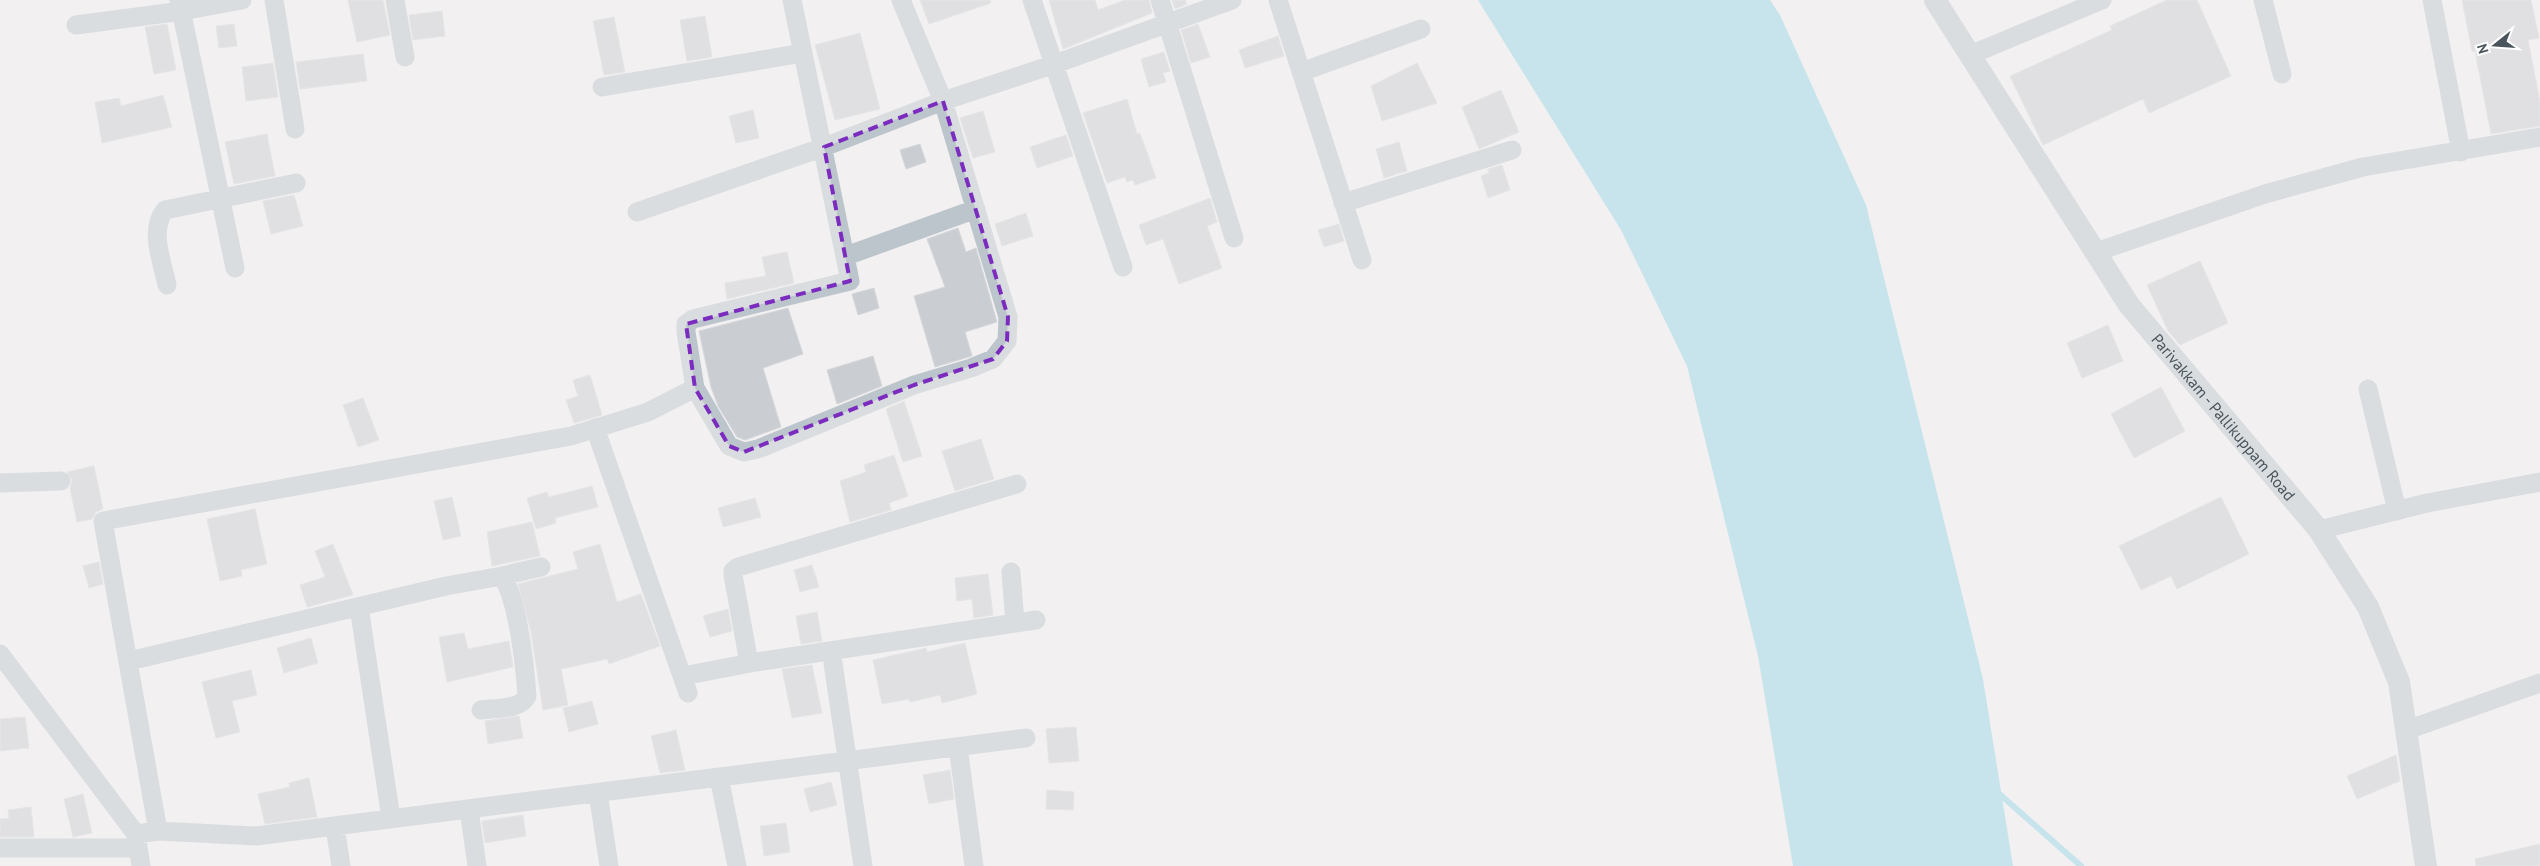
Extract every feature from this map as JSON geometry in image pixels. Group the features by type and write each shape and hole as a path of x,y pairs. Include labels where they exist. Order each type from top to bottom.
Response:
{"street":[{"path":"76,25 181,6 242,0"},
{"path":"274,0 294,128"},
{"path":"395,0 405,57"},
{"path":"792,0 824,147 850,282 694,319 686,324 695,388 730,446 744,452 758,449 914,385 971,368 993,359 1007,341 1008,317 943,100 901,0"},
{"path":"1032,0 1123,267"},
{"path":"1160,0 1234,238"},
{"path":"637,212 824,147 943,100 1055,64 1232,0"},
{"path":"1278,0 1342,203 1362,260"},
{"name":"Parivakkam - Pallikuppam Road","path":"1936,0 2129,305 2319,530 2368,607 2399,682 2426,866"},
{"path":"1970,55 2102,0"},
{"path":"2263,0 2282,74"},
{"path":"2432,0 2461,152"},
{"path":"181,6 235,268"},
{"path":"1301,72 1421,29"},
{"path":"602,87 803,53"},
{"path":"2096,252 2265,194 2363,167 2461,152 2540,137"},
{"path":"1342,203 1512,150"},
{"path":"166,285 156,229 158,218 165,210 296,183"},
{"path":"846,256 976,209"},
{"path":"158,831 104,521 571,436 648,412 695,388"},
{"path":"2368,389 2397,510"},
{"path":"595,428 686,685 749,663 1036,620"},
{"path":"0,483 61,481"},
{"path":"2319,530 2397,510 2540,482"},
{"path":"749,663 733,575 738,567 1017,484"},
{"path":"129,661 446,586 541,567"},
{"path":"1011,572 1015,623"},
{"path":"481,710 519,705 525,701 527,696 516,617 510,591 502,576"},
{"path":"359,607 391,818"},
{"path":"0,654 137,841 142,866"},
{"path":"833,663 863,866"},
{"path":"2407,730 2540,683"},
{"path":"0,848 26,857 137,841 158,831 256,836 1026,738"},
{"path":"958,747 974,866"},
{"path":"719,777 737,866"},
{"path":"598,793 609,866"},
{"path":"469,809 477,866"},
{"path":"336,827 341,866"}],"highlighted area":[{"path":"943,101 1008,317 1007,341 993,359 914,385 744,452 729,446 695,388 686,324 850,281 824,147"}],"water":[{"path":"1478,0 1770,0 1780,15 1866,205 1983,679 2013,866 1793,866 1758,656 1687,366 1621,230"}],"building":[{"path":"348,0 383,0 390,35 357,42"},
{"path":"920,0 990,0 991,3 929,24"},
{"path":"1049,0 1095,0 1098,10 1125,0 1149,0 1152,13 1063,49"},
{"path":"1172,0 1185,0 1187,4 1175,9"},
{"path":"2167,0 2197,0 2231,76 2149,113 2143,99 2043,145 2010,76 2112,30 2110,26"},
{"path":"2462,0 2531,0 2539,38 2528,40 2540,102 2540,126 2491,134 2475,51 2472,51"},
{"path":"442,11 445,36 413,40 409,15"},
{"path":"705,16 712,57 687,61 680,20"},
{"path":"614,17 625,72 604,75 593,21"},
{"path":"167,24 176,70 154,74 145,27"},
{"path":"234,24 237,46 219,48 216,26"},
{"path":"1198,24 1210,57 1191,63 1181,30"},
{"path":"860,33 880,109 835,120 815,45"},
{"path":"1278,36 1284,56 1245,68 1239,50"},
{"path":"1164,52 1170,71 1163,73 1166,82 1149,87 1141,59"},
{"path":"363,54 367,81 300,89 296,62"},
{"path":"273,63 278,97 246,101 242,67"},
{"path":"1417,63 1437,103 1382,121 1371,86"},
{"path":"1501,90 1519,132 1479,149 1462,107"},
{"path":"163,95 172,127 102,143 95,102 119,98 121,106"},
{"path":"1127,99 1137,134 1140,133 1156,178 1135,185 1133,180 1127,182 1125,177 1107,183 1083,113"},
{"path":"753,110 759,138 736,143 729,116"},
{"path":"983,111 995,152 973,158 960,118"},
{"path":"267,134 275,176 234,184 225,142"},
{"path":"1066,135 1073,156 1037,168 1030,147"},
{"path":"1399,142 1407,171 1384,178 1376,149"},
{"path":"920,144 926,162 906,169 900,150"},
{"path":"1502,165 1510,190 1488,198 1481,176 1489,173 1488,169"},
{"path":"294,195 303,226 271,234 263,201"},
{"path":"1210,198 1217,222 1207,226 1222,268 1179,284 1163,239 1146,245 1139,225"},
{"path":"1026,213 1033,236 1002,246 995,224"},
{"path":"1339,224 1344,241 1324,247 1318,230"},
{"path":"958,228 966,252 976,248 997,322 965,332 972,356 935,367 914,296 945,287 927,239"},
{"path":"787,252 794,283 727,299 725,283 766,276 762,257"},
{"path":"2200,261 2228,323 2180,345 2168,331 2147,285"},
{"path":"874,288 879,308 858,315 852,294"},
{"path":"788,308 803,354 763,368 781,427 745,440 737,437 718,406 711,387 699,331"},
{"path":"2108,325 2123,361 2082,378 2067,343"},
{"path":"873,356 882,386 837,404 827,370"},
{"path":"590,375 602,415 574,423 566,400 578,396 573,380"},
{"path":"2161,387 2185,431 2134,458 2111,414"},
{"path":"363,398 379,440 358,447 343,405"},
{"path":"904,401 922,456 903,462 886,409"},
{"path":"981,439 994,479 955,491 942,451"},
{"path":"894,455 908,496 889,503 891,510 850,522 840,481 866,472 864,465"},
{"path":"94,466 103,509 96,512 92,519 77,522 70,488 72,480 67,472"},
{"path":"592,486 598,507 555,518 556,523 536,529 527,498 547,492 549,497"},
{"path":"452,497 461,536 443,540 434,501"},
{"path":"2221,497 2249,554 2177,589 2171,576 2141,590 2119,546"},
{"path":"755,498 761,517 723,527 718,508"},
{"path":"255,509 267,564 241,570 242,576 220,581 207,519"},
{"path":"532,522 540,556 492,566 487,532"},
{"path":"333,544 353,595 307,607 300,585 325,577 315,551"},
{"path":"600,544 617,602 641,594 660,646 609,664 607,659 561,669 568,705 543,710 531,632 518,584 578,569 573,552"},
{"path":"99,562 103,584 89,588 83,566"},
{"path":"812,565 819,587 800,592 794,570"},
{"path":"988,574 993,615 974,618 972,599 957,601 955,578"},
{"path":"728,609 732,631 710,637 703,616"},
{"path":"817,612 822,641 801,644 796,616"},
{"path":"464,633 468,649 509,641 513,667 447,682 439,637"},
{"path":"311,638 318,663 284,673 277,648"},
{"path":"965,643 977,694 942,703 940,695 910,702 909,699 882,704 873,660 926,648 927,652"},
{"path":"812,665 822,713 792,718 782,669"},
{"path":"251,670 257,695 232,701 240,732 216,738 202,682"},
{"path":"592,701 598,724 569,732 563,708"},
{"path":"519,716 523,738 488,744 485,721"},
{"path":"25,717 29,748 0,751 0,719"},
{"path":"1076,727 1079,761 1049,763 1046,729"},
{"path":"676,730 685,770 660,773 651,736"},
{"path":"2396,755 2400,781 2357,799 2347,776"},
{"path":"950,770 954,799 929,804 923,775"},
{"path":"309,778 317,817 265,824 258,794 290,787 289,783"},
{"path":"831,782 837,805 810,812 804,789"},
{"path":"1047,790 1074,792 1073,810 1046,809"},
{"path":"83,794 92,833 73,837 64,799"},
{"path":"31,807 34,837 0,837 0,819 9,818 8,810"},
{"path":"523,815 526,836 485,843 482,821"},
{"path":"786,823 790,852 764,856 760,826"},
{"path":"2540,844 2540,866 2476,866 2475,859"}],"waterway":[{"path":"1996,791 2081,866"}]}
